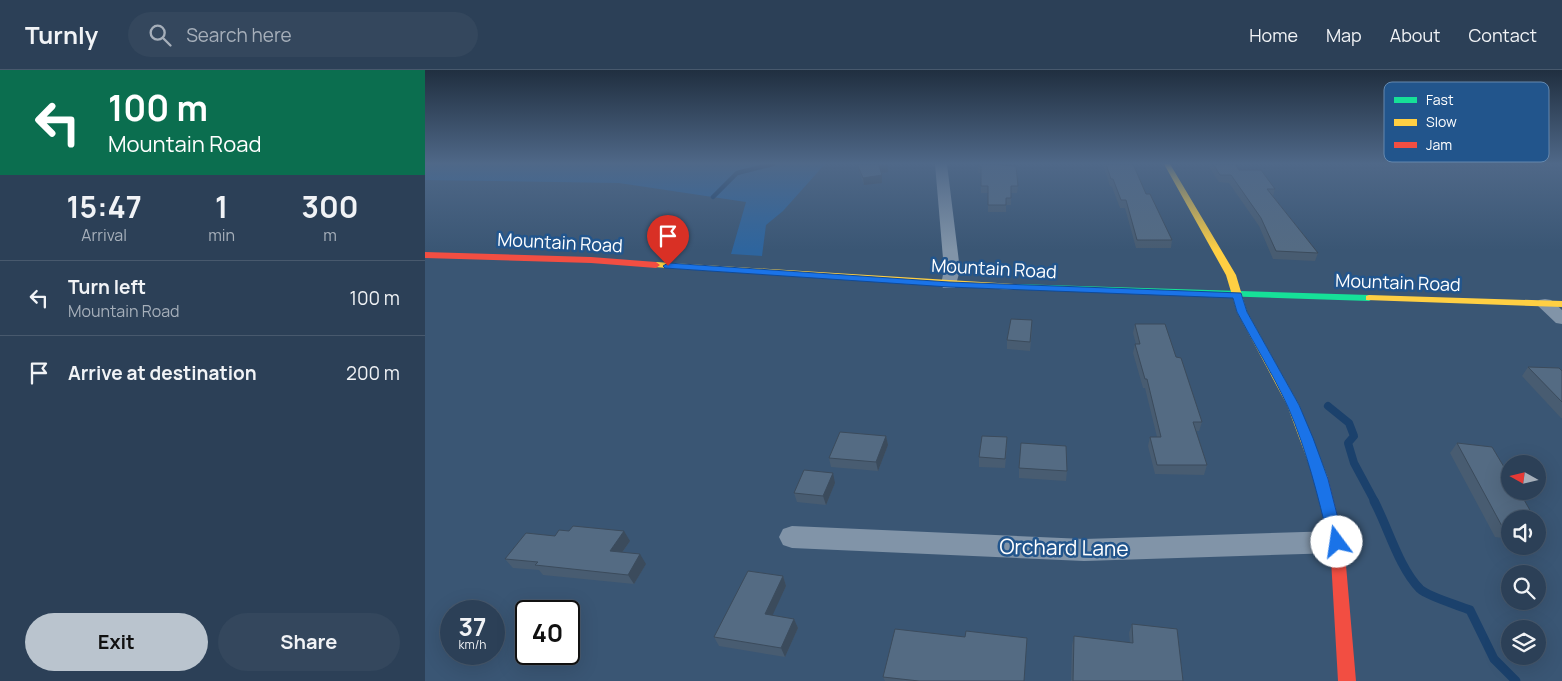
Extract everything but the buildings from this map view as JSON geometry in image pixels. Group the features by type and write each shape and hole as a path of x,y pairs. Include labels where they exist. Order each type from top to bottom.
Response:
{"main road":[{"path":"1183,193 1231,275 1242,312 1293,405 1321,479 1337,542 1347,681"},
{"name":"Mountain Road","path":"425,254 591,260 949,284 1554,304"}],"street":[{"path":"942,193 952,270 949,284"},
{"path":"1554,304 1562,319"},
{"name":"Orchard Lane","path":"792,537 1084,550 1337,542"}],"shaded area":[{"path":"683,193 800,193 783,211 766,225 762,256 731,254 746,202"}],"waterway":[{"path":"713,197 717,193"},
{"path":"1328,406 1349,423 1354,436 1348,443 1354,463 1375,502"},
{"path":"1374,501 1400,559 1420,589 1444,601 1470,610 1494,659 1516,681"}],"traffic: fast":[{"path":"1014,287 1369,298"}],"traffic: slow":[{"path":"1183,193 1231,275 1242,312 1293,405 1321,478"},
{"path":"656,265 1014,287"},
{"path":"1369,298 1562,304"}],"traffic: jam":[{"path":"425,255 591,260 656,265"},
{"path":"1321,478 1337,542 1347,681"}],"route":[{"path":"668,266 885,281 1237,295 1242,312 1293,405 1307,438 1321,479 1337,542"}]}
